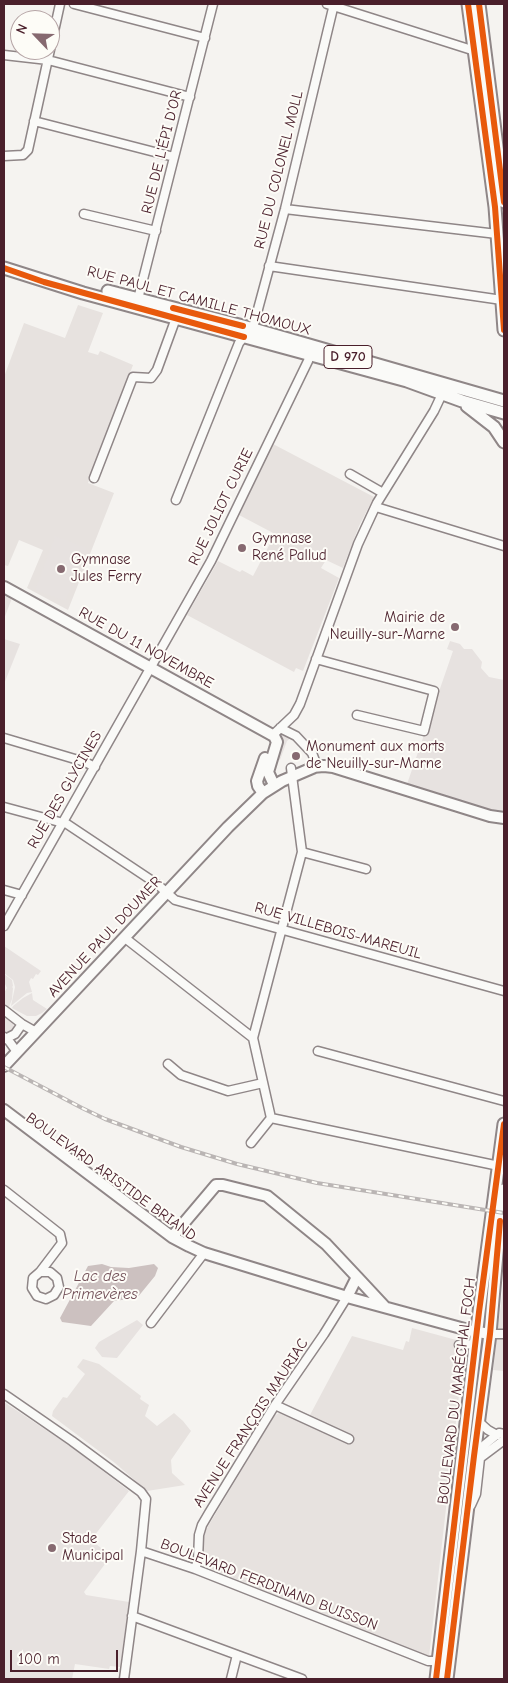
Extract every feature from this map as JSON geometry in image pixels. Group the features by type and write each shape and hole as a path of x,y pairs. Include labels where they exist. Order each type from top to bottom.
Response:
{"main road":[{"path":"468,4 476,51 494,123 499,205 497,234 504,330"},
{"path":"479,4 503,188 499,205"},
{"name":"RUE PAUL ET CAMILLE THOMOUX","path":"4,268 44,282 137,303 504,401"},
{"name":"RUE PAUL ET CAMILLE THOMOUX","path":"137,303 176,318 247,333"},
{"name":"RUE PAUL ET CAMILLE THOMOUX","path":"311,351 504,413"},
{"path":"462,401 494,427 504,442"},
{"name":"RUE DU 11 NOVEMBRE","path":"4,587 151,668 277,732"},
{"path":"273,782 268,772 268,767 277,742 277,732"},
{"name":"AVENUE PAUL DOUMER","path":"261,790 257,781 277,732"},
{"name":"AVENUE PAUL DOUMER","path":"4,1066 261,790 273,782 280,774 317,766 333,767 490,816 504,818"},
{"name":"BOULEVARD ARISTIDE BRIAND","path":"4,1110 172,1237 203,1255"},
{"name":"BOULEVARD ARISTIDE BRIAND","path":"4,1117 167,1240 186,1252 203,1255 330,1296 347,1297 476,1332 490,1334"},
{"name":"BOULEVARD DU MARÉCHAL FOCH","path":"440,1661 466,1514 472,1456 476,1332 504,1124"},
{"path":"172,1237 216,1185 224,1184 268,1196 326,1244 387,1308"},
{"name":"BOULEVARD DU MARÉCHAL FOCH","path":"440,1661 479,1422 490,1334 504,1190"},
{"path":"486,1262 489,1287 485,1324 490,1334"},
{"path":"347,1297 356,1276"},
{"path":"476,1332 482,1344 480,1359 484,1374"},
{"path":"436,1679 440,1661"},
{"path":"440,1661 447,1679"}],"street":[{"path":"74,4 205,38"},
{"name":"RUE DE L'ÉPI D'OR","path":"137,303 213,4"},
{"path":"331,4 476,51"},
{"name":"RUE DU COLONEL MOLL","path":"176,500 239,343 254,324 285,209 331,4"},
{"path":"4,156 23,155 28,150 48,60 190,97"},
{"path":"34,121 174,157"},
{"path":"499,205 501,221 504,224"},
{"path":"285,209 497,234"},
{"path":"84,214 156,231"},
{"path":"269,266 502,300"},
{"path":"94,478 133,377 151,378 157,370 176,318"},
{"name":"RUE JOLIOT CURIE","path":"151,668 211,561 311,351"},
{"path":"277,732 294,715 358,544 376,507 434,411 442,394"},
{"path":"350,474 383,493"},
{"path":"376,507 504,546"},
{"path":"316,659 434,690 424,731 357,715"},
{"name":"RUE DES GLYCINES","path":"4,926 151,668"},
{"path":"277,732 296,736 312,753 317,766"},
{"path":"4,738 85,762 95,767"},
{"path":"271,1118 254,1038 302,852 291,771"},
{"name":"RUE VILLEBOIS-MAREUIL","path":"4,807 62,822 72,827 157,884 175,900 504,991"},
{"path":"302,852 366,869"},
{"path":"4,890 22,895"},
{"path":"125,938 254,1038"},
{"path":"4,1010 36,1032"},
{"path":"17,1052 5,1038 15,1034 22,1024"},
{"path":"318,1051 504,1102"},
{"path":"168,1064 181,1075 228,1091 263,1083"},
{"path":"251,1143 271,1118"},
{"path":"271,1118 499,1166"},
{"path":"4,1190 60,1234 62,1243 40,1272"},
{"path":"151,1323 203,1255"},
{"name":"AVENUE FRANÇOIS MAURIAC","path":"196,1569 202,1525 275,1405 347,1297"},
{"path":"490,1334 504,1334"},
{"path":"459,1345 475,1344"},
{"name":"BOULEVARD FERDINAND BUISSON","path":"4,1394 144,1494 146,1504 141,1551 196,1569 318,1619 428,1661 440,1661"},
{"path":"275,1405 349,1439"},
{"path":"479,1422 485,1428 502,1436"},
{"path":"472,1456 478,1450 502,1436"},
{"path":"124,1679 141,1551"},
{"path":"132,1616 302,1679"},
{"path":"231,1679 237,1655"}],"shaded area":[{"path":"78,305 103,313 88,352 98,355 100,351 133,365 88,483 114,493 68,610 27,588 43,550 19,540 8,566 4,565 4,377 24,323 65,338"},
{"path":"273,444 374,497 359,526 343,568 326,560 321,568 339,578 303,671 296,668 294,672 187,615 218,561 253,576 275,534 239,515"},
{"name":"Gymnase Jules Ferry","path":"55,536 86,548 66,601 35,590"},
{"path":"4,594 12,598 4,619"},
{"path":"4,639 20,644 4,684"},
{"path":"450,641 460,644 464,649 472,649 482,662 481,668 489,677 504,680 504,814 406,787 453,651 447,649"},
{"path":"281,732 292,737 287,741 280,760 275,758 278,736"},
{"path":"4,946 41,971 33,979 31,978 29,982 32,992 27,993 11,1006 15,987 13,980 4,973"},
{"path":"4,974 12,980 13,986 9,1007 4,1004 4,993 7,988 4,982"},
{"path":"32,993 33,1000 47,1009 42,1013 36,1016 27,1016 12,1008 23,998"},
{"path":"7,1014 14,1025 11,1031 6,1033 4,1032 4,1017"},
{"path":"504,1277 504,1371 493,1370"},
{"path":"137,1320 143,1325 117,1358 102,1357 95,1348 99,1342"},
{"path":"412,1328 460,1341 458,1358 463,1360 429,1657 209,1568 203,1553 204,1533 274,1416 279,1413 284,1403 310,1415 352,1336 403,1350 406,1341 409,1342"},
{"path":"83,1359 99,1364 141,1396 140,1399 149,1405 145,1416 157,1426 174,1413 183,1421 191,1431 171,1460 172,1473 185,1485 147,1491 115,1463 52,1416 53,1411 63,1397 67,1398 85,1374 77,1367"},
{"name":"Stade Municipal","path":"4,1402 73,1448 129,1491 91,1540 111,1556 84,1592 86,1595 129,1602 120,1667 110,1666 109,1669 75,1664 72,1679 4,1679"}],"water":[{"name":"Lac des Primevères","path":"102,1264 111,1267 129,1268 154,1264 158,1268 155,1276 137,1298 114,1301 91,1326 62,1322 60,1318 88,1266"}],"railway":[{"path":"4,1067 105,1119 181,1147 237,1164 317,1183 504,1213"}],"cycle path":[{"path":"468,4 495,207 504,330"},
{"path":"479,4 504,202"},
{"path":"4,268 44,282 244,337"},
{"path":"173,308 243,326"},
{"path":"436,1679 479,1312 504,1124"},
{"path":"447,1679 490,1334 500,1221"}],"place":[{"name":"Gymnase René Pallud","path":"242,548"},
{"name":"Gymnase Jules Ferry","path":"61,569"},
{"name":"Mairie de Neuilly-sur-Marne","path":"455,627"},
{"name":"Monument aux morts de Neuilly-sur-Marne","path":"296,756"},
{"name":"Stade Municipal","path":"52,1548"}]}
